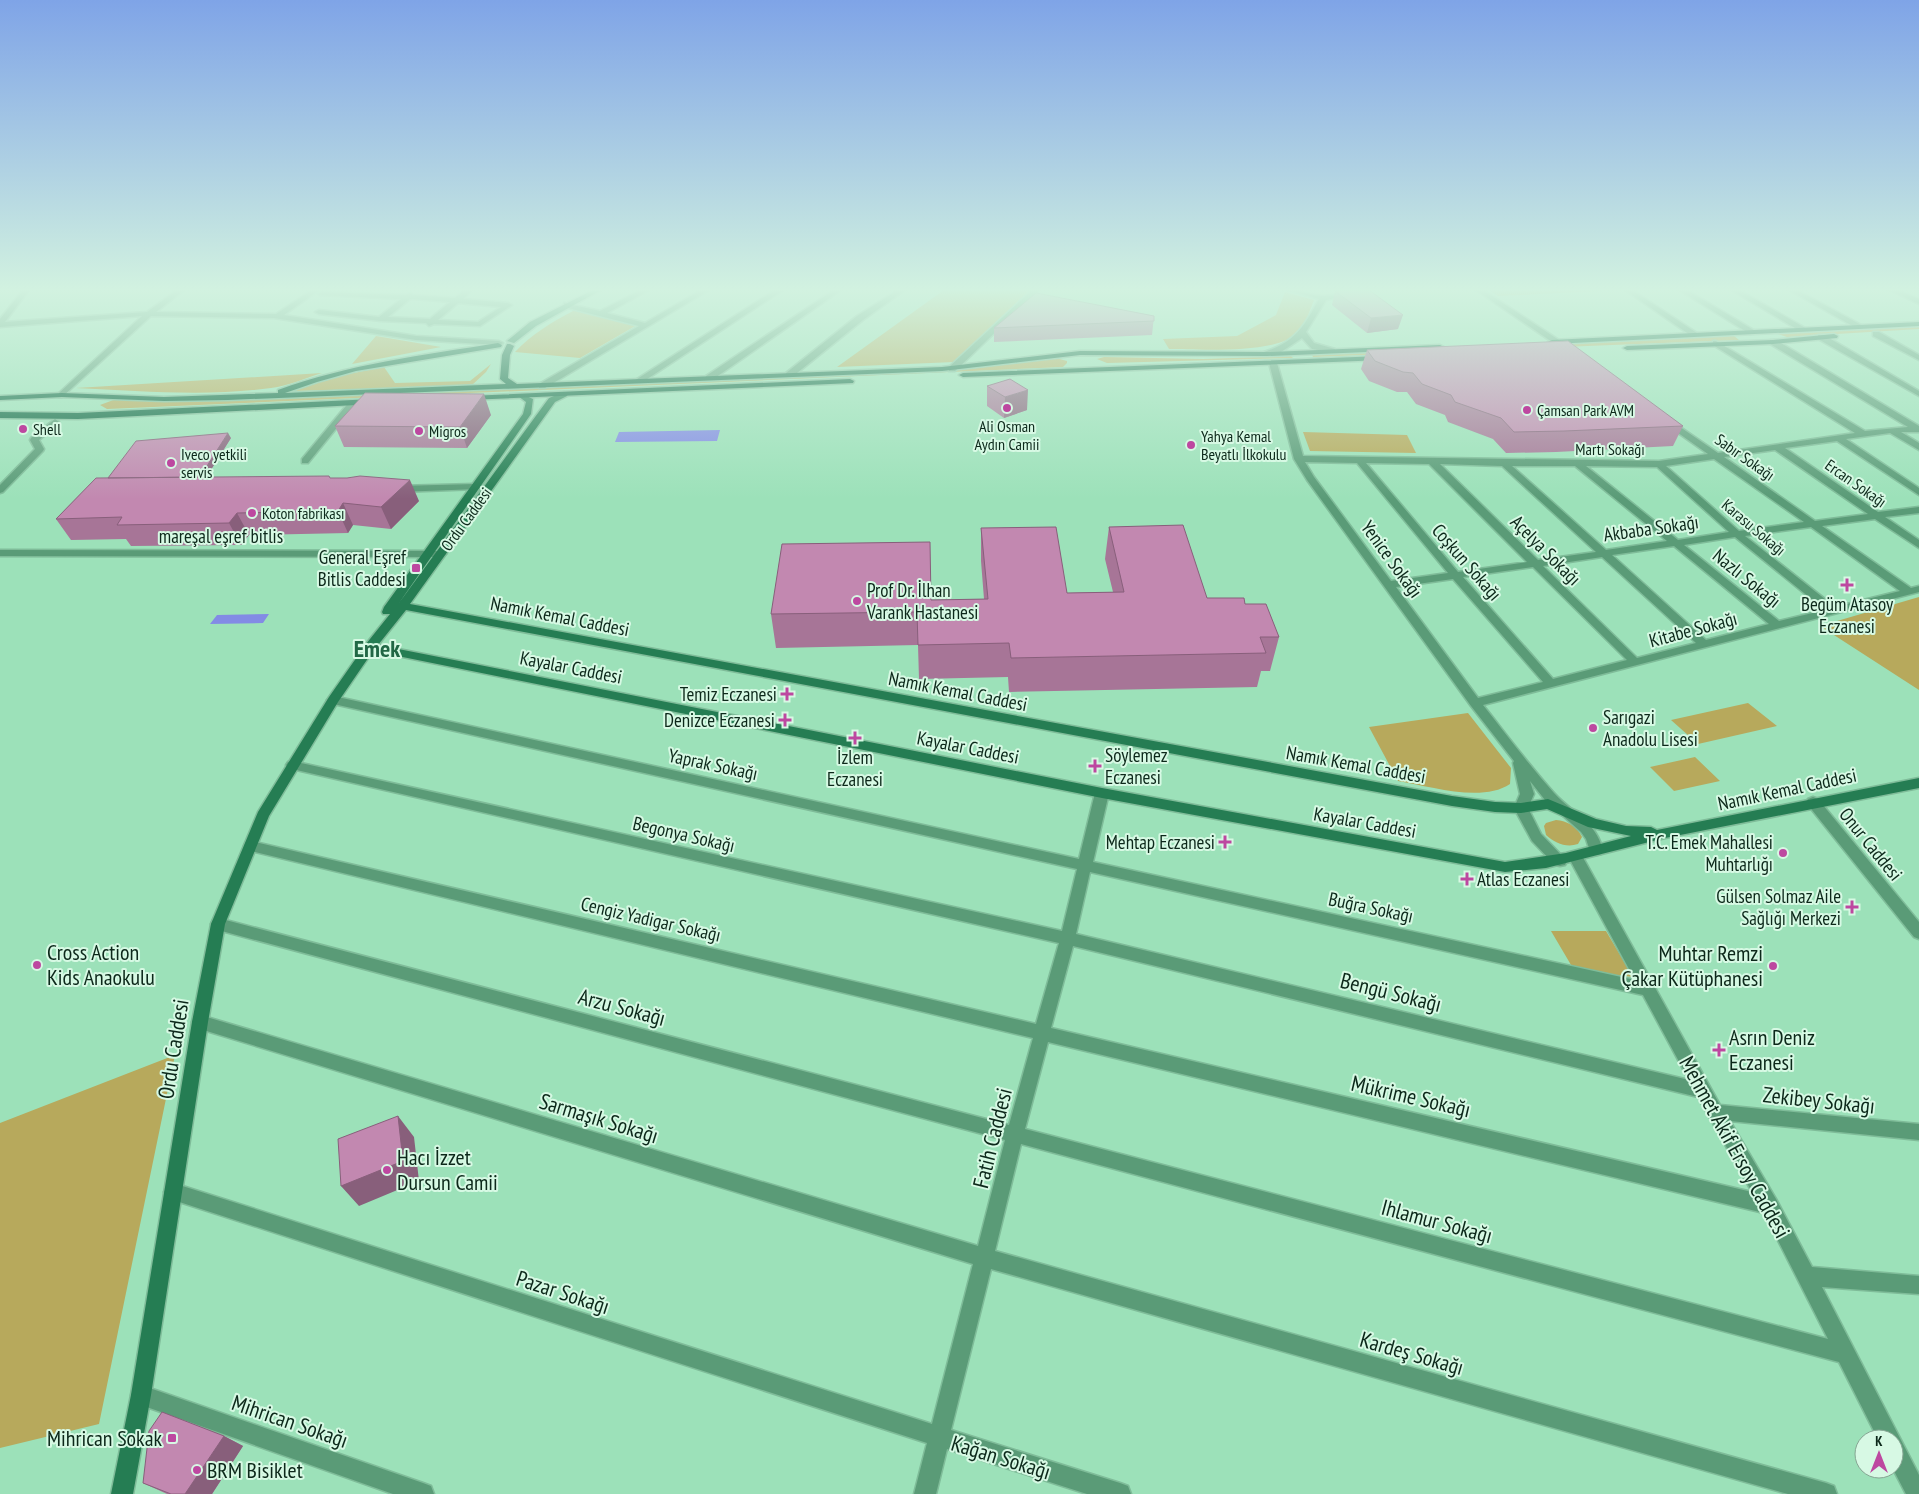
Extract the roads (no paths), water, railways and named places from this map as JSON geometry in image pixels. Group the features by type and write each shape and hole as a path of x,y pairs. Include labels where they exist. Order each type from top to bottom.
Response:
{"main road":[{"path":"256,397 356,369 409,360"},
{"path":"506,360 504,379 516,386"},
{"path":"0,398 62,394 164,399 256,397 789,374 952,369 1019,360"},
{"path":"1060,371 1069,369 1075,364 1069,360"},
{"path":"1092,360 1106,369"},
{"path":"456,398 1352,360"},
{"name":"Ordu Caddesi","path":"122,1494 141,1395 200,1022 218,924 263,815 333,700 552,400 564,394"},
{"path":"94,415 85,411 85,408 96,401 114,396"},
{"name":"Ordu Caddesi","path":"370,647 389,607 527,414 530,401 522,396"},
{"path":"0,415 21,409 30,401 30,397"},
{"path":"0,415 94,415 381,402"},
{"name":"Namık Kemal Caddesi","path":"389,607 403,606 1379,788 1495,807 1521,808 1548,804 1593,823 1626,831 1664,833 1813,802 1919,783"},
{"name":"Kayalar Caddesi","path":"370,647 1102,793 1505,868 1530,866 1568,859 1664,833"}],"street":[{"path":"62,394 99,360"},
{"path":"542,386 586,360"},
{"path":"638,381 671,360"},
{"path":"709,378 736,360"},
{"path":"789,374 807,360"},
{"path":"952,369 962,360"},
{"path":"1742,360 1863,434"},
{"path":"1802,360 1918,429"},
{"path":"1860,360 1919,394"},
{"name":"Yenice Sokağı","path":"1273,363 1299,459 1310,478 1475,703 1550,796 1586,828 1594,838 1596,850"},
{"path":"305,462 353,403"},
{"name":"Sabır Sokağı","path":"1660,416 1814,524 1914,590"},
{"path":"0,490 34,458 40,450 34,440 56,422"},
{"name":"Martı Sokağı","path":"1299,459 1658,464 1716,454 1891,430 1918,429"},
{"path":"1891,430 1919,447"},
{"path":"1837,438 1919,492"},
{"name":"Ercan Sokağı","path":"1776,446 1919,545"},
{"name":"Coşkun Sokağı","path":"1359,460 1455,575 1551,684"},
{"name":"Açelya Sokağı","path":"1432,462 1635,662"},
{"path":"1504,463 1704,644"},
{"name":"Nazlı Sokağı","path":"1578,464 1777,625"},
{"name":"Karasu Sokağı","path":"1658,464 1737,534 1834,611"},
{"path":"387,489 475,487"},
{"name":"Akbaba Sokağı","path":"1389,585 1737,534 1919,510"},
{"name":"mareşal eşref bitlis","path":"0,553 441,554"},
{"name":"Kitabe Sokağı","path":"1475,703 1914,590"},
{"name":"Yaprak Sokağı","path":"333,700 1085,865"},
{"path":"1518,758 1527,794 1521,808 1531,832 1543,847 1568,859"},
{"name":"Begonya Sokağı","path":"292,765 1067,940"},
{"name":"Fatih Caddesi","path":"925,1494 1067,940 1102,793"},
{"name":"Onur Caddesi","path":"1813,802 1919,933"},
{"name":"Cengiz Yadigar Sokağı","path":"251,846 1042,1032"},
{"name":"Mehmet Akif Ersoy Caddesi","path":"1568,859 1647,989 1715,1112 1770,1205 1884,1429"},
{"name":"Buğra Sokağı","path":"1085,865 1647,989"},
{"name":"Arzu Sokağı","path":"218,924 1016,1134"},
{"name":"Bengü Sokağı","path":"1067,940 1158,959 1704,1091"},
{"name":"Sarmaşık Sokağı","path":"200,1022 985,1258"},
{"name":"Mükrime Sokağı","path":"1042,1032 1770,1205"},
{"name":"Zekibey Sokağı","path":"1715,1112 1919,1132"},
{"name":"Ihlamur Sokağı","path":"1016,1134 1846,1354"},
{"name":"Pazar Sokağı","path":"173,1192 939,1438"},
{"name":"Kardeş Sokağı","path":"985,1258 1826,1494"},
{"path":"1806,1276 1919,1285"},
{"name":"Mihrican Sokağı","path":"141,1395 423,1494"},
{"name":"Kağan Sokağı","path":"939,1438 1120,1494"},
{"path":"1904,1465 1915,1484"}],"water":[{"path":"720,430 717,441 615,442 619,432"},
{"path":"269,614 263,623 210,624 217,615"}],"place":[{"name":"Ali Osman Aydın Camii","path":"1007,408"},
{"name":"Çamsan Park AVM","path":"1527,410"},
{"name":"Shell","path":"23,429"},
{"name":"Migros","path":"419,431"},
{"name":"Yahya Kemal Beyatlı İlkokulu","path":"1191,445"},
{"name":"Iveco yetkili servis","path":"171,463"},
{"name":"Koton fabrikası","path":"252,513"},
{"name":"General Eşref Bitlis Caddesi","path":"416,568"},
{"name":"Begüm Atasoy Eczanesi","path":"1847,585"},
{"name":"Prof Dr. İlhan Varank Hastanesi","path":"857,601"},
{"name":"Temiz Eczanesi","path":"787,694"},
{"name":"Denizce Eczanesi","path":"785,720"},
{"name":"Sarıgazi Anadolu Lisesi","path":"1593,728"},
{"name":"İzlem Eczanesi","path":"855,738"},
{"name":"Söylemez Eczanesi","path":"1095,766"},
{"name":"Mehtap Eczanesi","path":"1225,842"},
{"name":"T.C. Emek Mahallesi Muhtarlığı","path":"1783,853"},
{"name":"Atlas Eczanesi","path":"1467,879"},
{"name":"Gülsen Solmaz Aile Sağlığı Merkezi","path":"1852,907"},
{"name":"Cross Action Kids Anaokulu","path":"37,965"},
{"name":"Muhtar Remzi Çakar Kütüphanesi","path":"1773,966"},
{"name":"Asrın Deniz Eczanesi","path":"1719,1050"},
{"name":"Hacı İzzet Dursun Camii","path":"387,1170"},
{"name":"Mihrican Sokak","path":"172,1438"},
{"name":"BRM Bisiklet","path":"197,1470"}],"district":[{"name":"Emek","path":"377,649"}]}
